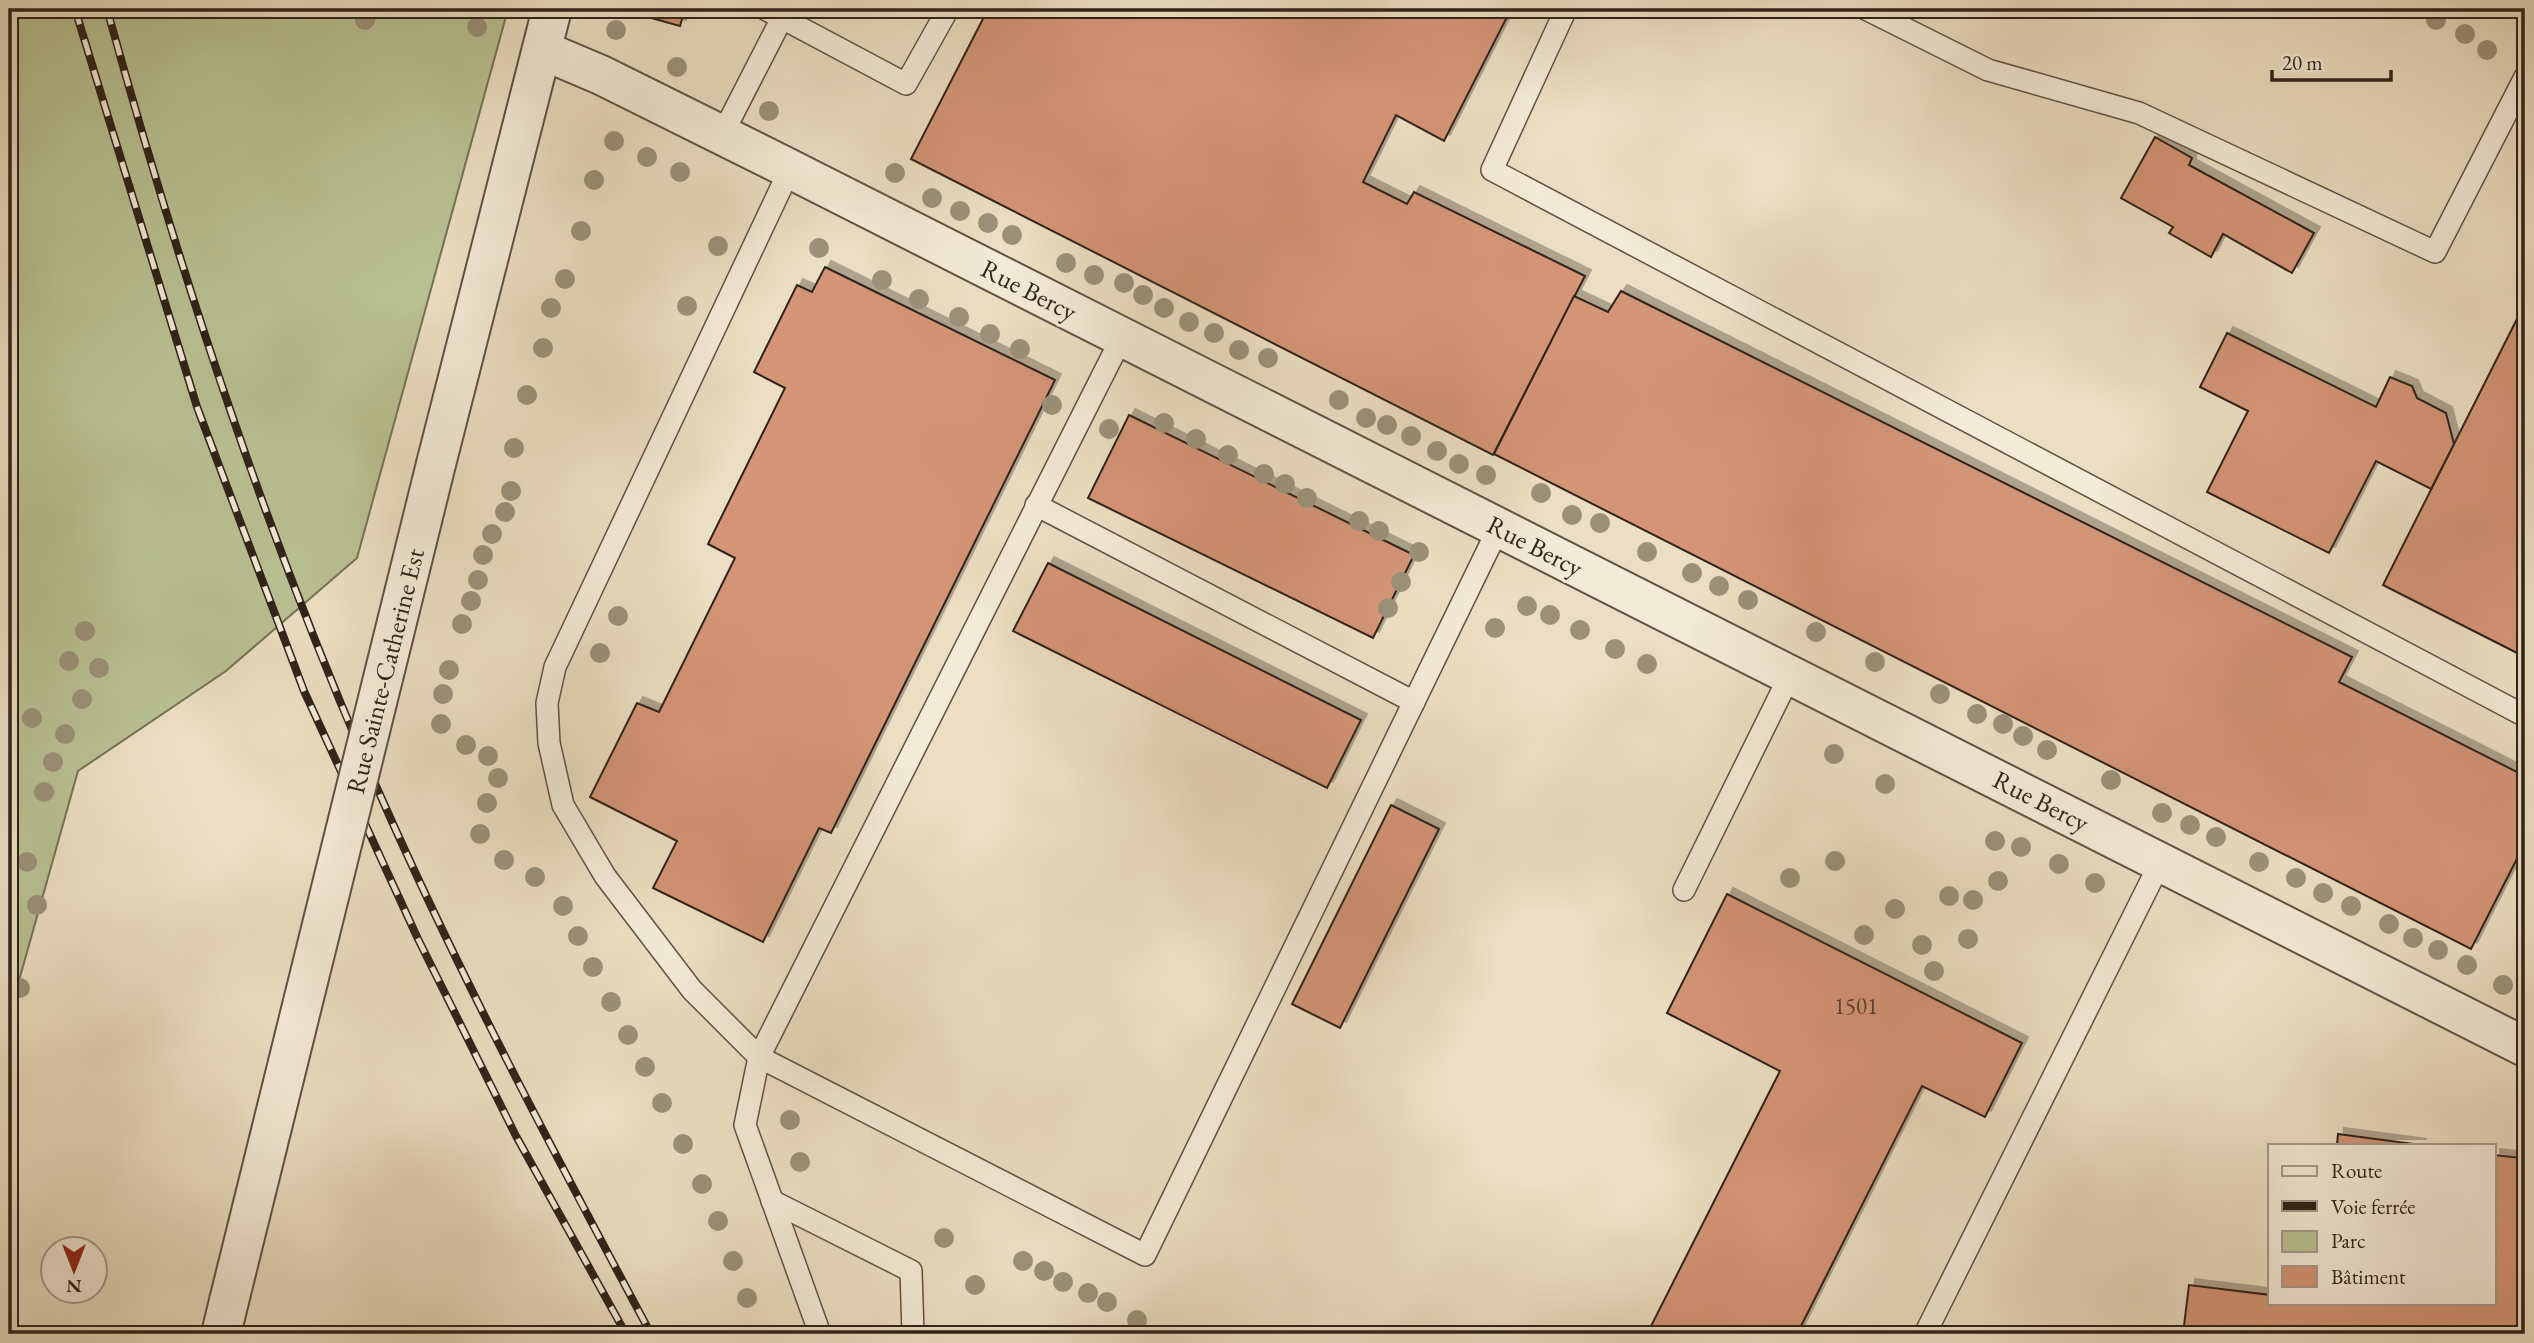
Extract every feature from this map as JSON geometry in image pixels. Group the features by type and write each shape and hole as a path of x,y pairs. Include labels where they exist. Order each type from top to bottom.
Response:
{"street":[{"name":"Rue Sainte-Catherine Est","path":"225,1318 436,464 552,9"},
{"name":"Rue Bercy","path":"542,50 601,75 790,169 2525,1047"}],"lane":[{"path":"722,135 774,13 906,83 948,9"},
{"path":"1566,9 1492,170 2525,716"},
{"path":"1866,9 1988,70 2139,113 2435,252 2525,77"},
{"path":"790,169 555,667 547,703 549,743 563,805 605,876 692,990 759,1058 1145,1255 1499,527"},
{"path":"820,1334 745,1125 759,1058 1122,337"},
{"path":"1036,505 1414,702"},
{"path":"1684,890 1790,675"},
{"path":"1925,1334 2161,861"},
{"path":"772,1201 911,1271 913,1334"}],"green space":[{"path":"9,9 508,9 357,558 226,671 78,771 9,1016"}],"building":[{"path":"619,9 685,9 680,26"},
{"path":"988,9 1492,9 1507,17 1444,141 1396,115 1363,182 1407,204 1414,192 1585,276 1493,455 911,159"},
{"path":"2155,137 2192,158 2189,165 2314,233 2292,273 2223,234 2211,257 2169,233 2173,227 2121,198"},
{"path":"825,267 1055,380 831,833 819,828 763,942 653,888 677,841 590,797 637,703 659,712 735,558 708,544 785,388 754,372 797,285 812,292"},
{"path":"1621,291 2352,657 2339,682 2525,776 2525,843 2471,949 1494,454 1574,296 1608,312"},
{"path":"2525,303 2525,657 2383,585"},
{"path":"2227,333 2376,407 2390,377 2412,386 2417,398 2446,413 2454,444 2431,489 2376,461 2329,553 2207,492 2248,411 2200,387"},
{"path":"1129,415 1414,555 1373,638 1088,498"},
{"path":"1048,563 1361,720 1327,788 1013,631"},
{"path":"1391,805 1439,829 1340,1028 1292,1004"},
{"path":"1727,894 2022,1043 1985,1117 1922,1086 1797,1334 1647,1334 1780,1071 1667,1013"},
{"path":"2525,1126 2525,1334 2183,1334 2189,1285 2268,1295 2268,1304 2496,1304 2496,1155 2521,1158"},
{"path":"2338,1134 2413,1144 2337,1144"}],"railway":[{"path":"75,9 197,407 304,691 418,939 516,1136 626,1334"},
{"path":"107,9 166,212 231,412 266,512 343,709 385,806 480,1006 651,1334"}]}
